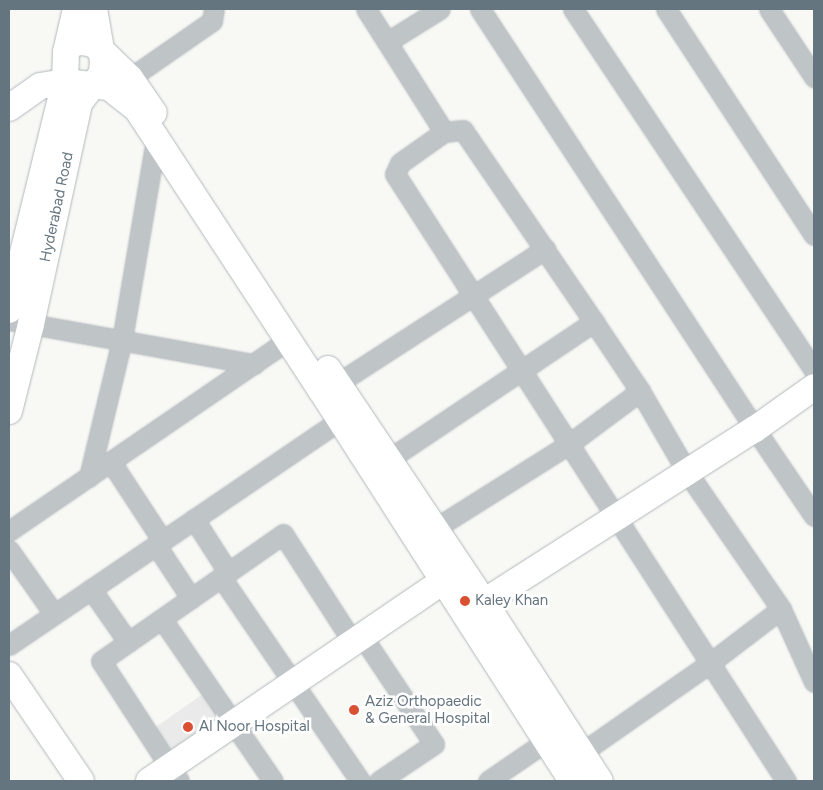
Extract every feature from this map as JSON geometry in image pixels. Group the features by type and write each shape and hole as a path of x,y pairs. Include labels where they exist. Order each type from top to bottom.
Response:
{"main road":[{"name":"Hyderabad Road","path":"9,310 65,82 66,52 77,11"},
{"name":"Hyderabad Road","path":"9,411 20,322 79,102 102,74 103,61 101,50 77,11"},
{"path":"69,46 78,42 91,43 130,78 389,459 434,529 452,575 484,602 600,781"},
{"path":"9,108 40,86 65,82 109,87 137,110 340,420 452,575 545,742 572,781"},
{"path":"484,602 755,430 814,387"},
{"path":"166,776 232,725 452,575"},
{"path":"9,675 82,781"}],"street":[{"path":"130,78 212,21 214,9"},
{"path":"366,9 444,132"},
{"path":"387,42 440,9"},
{"path":"480,9 755,430 814,516"},
{"path":"573,9 814,370"},
{"path":"666,9 814,235"},
{"path":"768,9 814,77"},
{"path":"786,781 395,174 400,163 444,132 463,130 640,391 687,472 781,608 814,682"},
{"path":"89,476 122,340 156,140"},
{"path":"338,383 545,249"},
{"path":"20,322 254,364"},
{"path":"389,459 594,322"},
{"path":"9,531 288,340"},
{"path":"434,529 569,444 640,391"},
{"path":"9,645 340,420"},
{"path":"111,462 191,598"},
{"path":"194,519 225,574 293,683 360,781"},
{"path":"166,776 101,662 283,534 434,744 379,781"},
{"path":"9,550 54,614"},
{"path":"91,589 128,642"},
{"path":"581,753 710,663 781,608"},
{"path":"162,619 232,725 273,781"},
{"path":"488,781 545,742"}],"shaded area":[{"name":"Al Noor Hospital","path":"206,692 227,723 170,762 150,731"}],"place":[{"name":"Kaley Khan","path":"465,601"},
{"name":"Aziz Orthopaedic & General Hospital","path":"354,710"},
{"name":"Al Noor Hospital","path":"188,727"}]}
